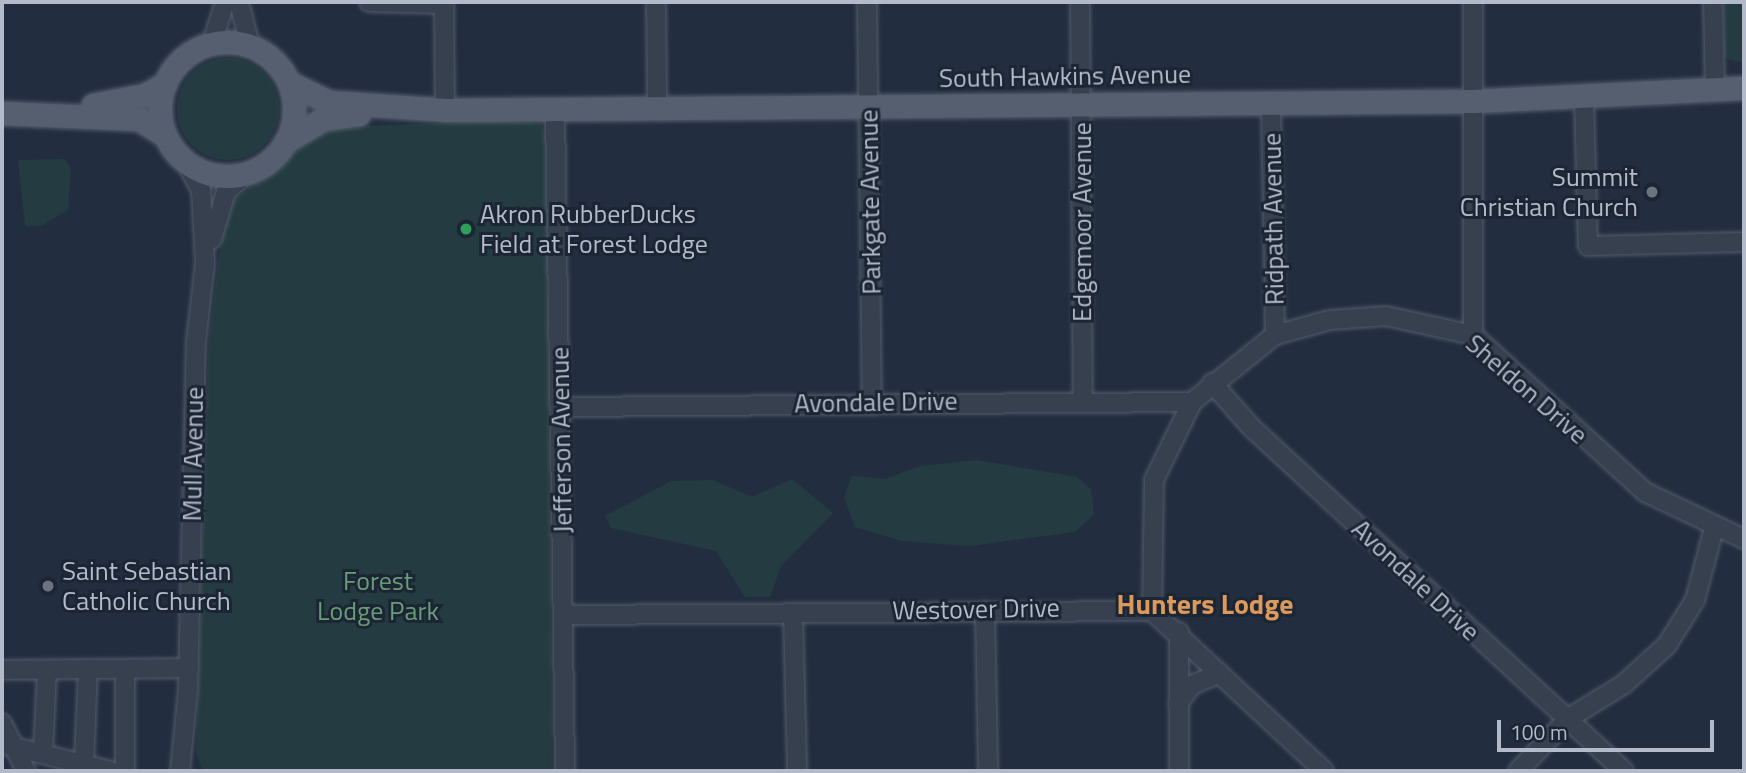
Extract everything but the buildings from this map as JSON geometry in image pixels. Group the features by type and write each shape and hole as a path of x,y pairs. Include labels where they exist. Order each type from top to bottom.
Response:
{"main road":[{"path":"2,113 55,112 139,118 165,135 184,161 214,175 247,173 285,142 294,113 289,83 280,67 250,46 212,43 183,57 165,83 145,96 55,112"},
{"path":"165,83 160,109 165,135"},
{"name":"South Hawkins Avenue","path":"289,83 312,99 386,109 444,110 657,106 869,107 1475,101 1744,88"},
{"name":"South Hawkins Avenue","path":"285,142 323,119 386,109"}],"street":[{"path":"212,43 225,2"},
{"path":"239,2 250,46"},
{"path":"369,2 444,3 444,110"},
{"path":"656,2 657,106"},
{"name":"Parkgate Avenue","path":"867,2 872,402"},
{"name":"Edgemoor Avenue","path":"1080,2 1083,400"},
{"path":"1473,2 1474,335"},
{"path":"1713,2 1715,89"},
{"path":"1584,97 1588,246 1744,242"},
{"name":"Ridpath Avenue","path":"1271,103 1275,335"},
{"name":"Jefferson Avenue","path":"555,109 565,771"},
{"name":"Mull Avenue","path":"180,771 189,668 196,342 205,262 201,190 184,161"},
{"name":"Mull Avenue","path":"205,262 226,192 247,173"},
{"name":"Sheldon Drive","path":"1152,611 1154,480 1192,402 1212,383 1275,335 1330,320 1386,316 1474,335 1627,477 1714,528 1744,538"},
{"name":"Avondale Drive","path":"1212,383 1252,428 1624,771"},
{"name":"Avondale Drive","path":"560,407 1083,400 1192,402"},
{"path":"1518,771 1569,718 1624,684 1667,645 1695,600 1714,528"},
{"path":"985,611 988,771"},
{"path":"1152,611 1179,632 1324,771"},
{"name":"Westover Drive","path":"564,615 1152,611"},
{"path":"793,614 797,771"},
{"path":"1179,632 1179,771"},
{"path":"2,670 189,668"},
{"path":"84,764 88,669"},
{"path":"125,669 125,771"},
{"path":"43,752 47,670"},
{"path":"1178,704 1192,685 1220,673"},
{"path":"2,723 7,744 26,771"},
{"path":"7,744 111,771"}],"green space":[{"path":"1724,2 1744,2 1744,63 1724,58"},
{"path":"228,58 248,62 264,73 275,89 279,109 275,129 264,145 248,156 228,160 208,156 192,145 181,129 177,109 181,89 192,73 208,62"},
{"name":"Forest Lodge Park","path":"526,121 541,124 546,138 552,771 203,771 196,754 209,338 224,216 234,200 323,127"},
{"path":"65,159 71,170 68,210 41,226 25,226 18,160"},
{"path":"977,460 1077,477 1091,489 1094,514 1075,532 970,546 902,541 855,527 844,497 852,476 885,479 920,466"},
{"path":"792,479 833,513 781,566 770,597 745,597 716,551 611,528 605,516 671,481 713,480 752,497"}],"place":[{"name":"Summit Christian Church","path":"1652,192"},
{"name":"Akron RubberDucks Field at Forest Lodge","path":"466,229"},
{"name":"Saint Sebastian Catholic Church","path":"48,586"}],"district":[{"name":"Hunters Lodge","path":"1205,604"}]}
